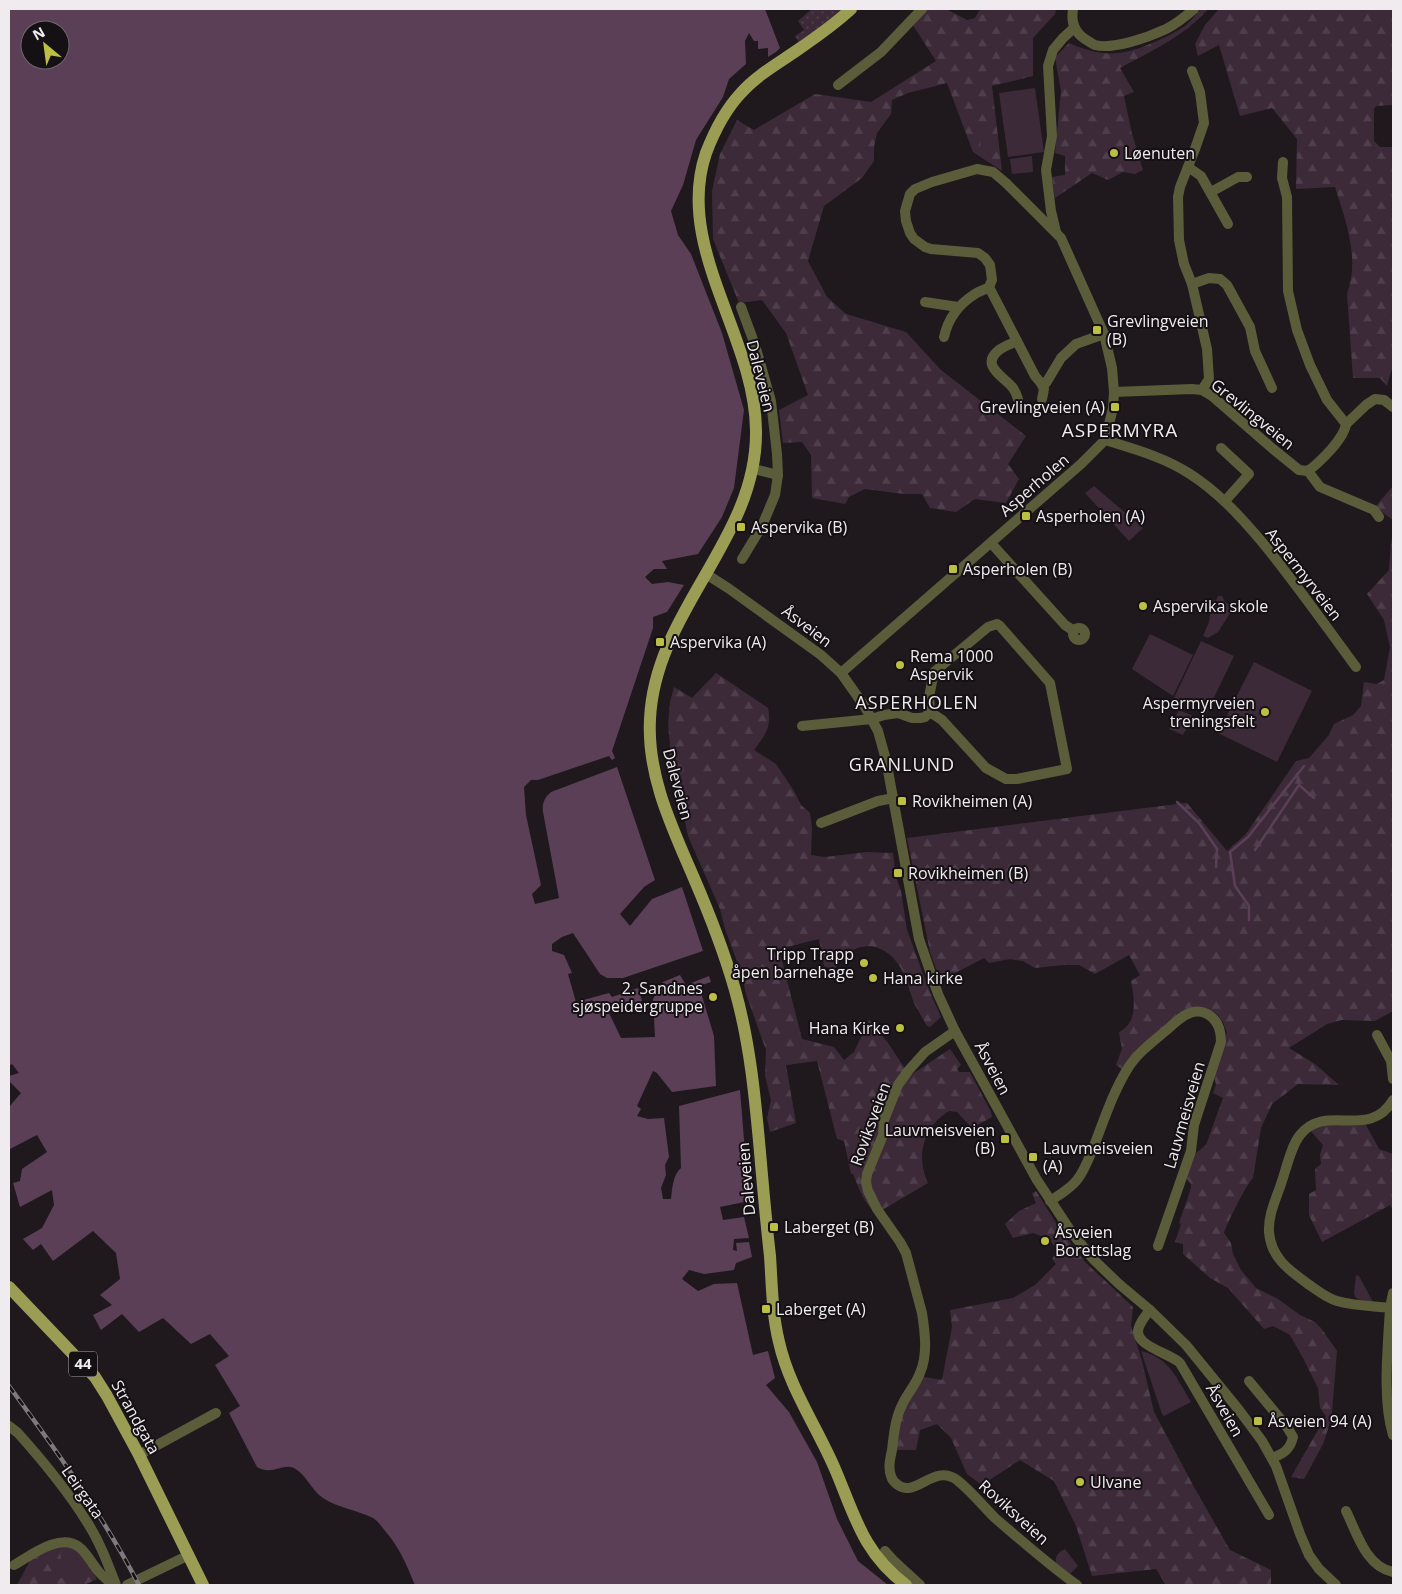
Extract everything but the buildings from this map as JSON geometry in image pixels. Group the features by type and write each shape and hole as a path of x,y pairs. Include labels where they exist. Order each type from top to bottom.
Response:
{"main road":[{"name":"Daleveien","path":"850,9 832,25 771,67 740,94 715,132 705,157 700,180 699,204 703,243 739,348 756,410 754,469 741,510 666,646 654,684 650,716 650,738 652,761 660,796 716,932 735,987 744,1024 755,1099 774,1310 782,1353 793,1382 832,1463 866,1542 884,1566 906,1585"},
{"name":"Strandgata","path":"9,1287 95,1377 139,1455 203,1585"}],"street":[{"path":"838,85 881,52 922,9"},
{"path":"1073,9 1074,28 1082,37 1095,45 1128,42 1167,29 1194,9"},
{"path":"1056,233 1046,170 1052,136 1048,66 1053,50 1074,28"},
{"path":"1192,71 1200,92 1204,123 1180,187 1178,197 1179,240 1184,264 1192,284 1207,349 1209,378 1202,390"},
{"path":"1283,162 1282,178 1286,197 1288,291 1297,330 1310,365 1327,400 1346,424"},
{"path":"1188,167 1201,176 1228,224"},
{"path":"944,337 947,323 957,312 958,307 977,292 989,287 992,280 990,265 978,253 931,249 914,239 906,221 905,211 910,194 915,189 932,182 977,169 993,172 1061,238 1104,334 1112,368 1114,392 1113,408 1105,440"},
{"path":"1210,192 1238,177 1246,177"},
{"path":"1192,284 1209,278 1220,279 1227,285 1250,327 1256,351 1272,388"},
{"path":"989,287 1035,376 1044,389 1042,399"},
{"path":"925,302 958,307"},
{"name":"Daleveien","path":"741,307 758,352 771,401 778,475 775,494 762,526 742,559"},
{"path":"1041,383 1046,383 1061,358 1076,344 1104,334"},
{"path":"1017,340 1001,348 996,353 992,362 998,375 1012,387 1018,399"},
{"name":"Grevlingveien","path":"1114,392 1192,388 1202,390 1212,396 1299,470 1308,472 1320,487 1374,510 1379,516"},
{"path":"1308,472 1316,466 1340,439 1345,431 1346,424 1366,405 1375,399 1384,400 1393,406"},
{"name":"Aspermyrveien","path":"1105,440 1160,457 1190,474 1225,501 1280,564 1356,667"},
{"name":"Asperholen","path":"841,673 1094,452 1105,440"},
{"path":"1221,448 1249,474 1225,501"},
{"path":"754,469 778,475"},
{"path":"991,542 1065,625 1074,631"},
{"name":"Åsveien","path":"706,574 821,655 841,673 859,696 872,719 883,746 919,939 938,994 956,1031 1050,1201 1072,1233 1094,1260 1186,1345 1239,1410 1272,1458 1309,1555 1319,1570 1336,1585"},
{"path":"997,624 1050,683 1068,768 1017,779 1006,779 986,768 942,720 930,712 929,697 934,672 988,627 997,624"},
{"path":"802,726 872,719 884,715 898,714 920,718 930,712"},
{"path":"821,823 878,800 894,798"},
{"name":"Lauvmeisveien","path":"1050,1201 1066,1191 1077,1180 1088,1161 1128,1066 1141,1052 1180,1019 1198,1011 1207,1014 1217,1021 1221,1032 1221,1042 1194,1125 1191,1151 1158,1246"},
{"name":"Roviksveien","path":"956,1031 925,1052 898,1085 884,1120 883,1136 867,1174 866,1182 873,1200 906,1253 923,1323 924,1360 920,1373 902,1404 896,1419 889,1466 890,1475 894,1482 902,1488 909,1489 941,1475 957,1480 1030,1548 1077,1585"},
{"path":"1378,1035 1390,1061 1393,1079"},
{"path":"1390,1308 1339,1301 1322,1294 1282,1264 1272,1248 1269,1231 1272,1209 1296,1142 1304,1131 1316,1123 1324,1121 1372,1119 1383,1114 1393,1100"},
{"path":"1393,1294 1390,1308 1387,1399 1388,1419 1393,1435"},
{"name":"Åsveien","path":"1150,1310 1138,1328 1138,1336 1148,1346 1175,1358 1180,1363 1269,1515"},
{"path":"1249,1381 1293,1437 1291,1445 1287,1450 1272,1458"},
{"path":"139,1455 216,1413"},
{"name":"Leirgata","path":"9,1426 23,1439 57,1479 88,1522 104,1553 115,1585"},
{"path":"1346,1511 1373,1562 1393,1572"},
{"path":"14,1565 43,1548 56,1543 69,1543 79,1546 100,1573 115,1585"},
{"path":"885,1552 920,1585"},
{"path":"127,1585 189,1555"}],"green space":[{"path":"812,9 844,9 799,43 795,36 804,30 798,21"},
{"path":"926,9 946,9 967,20 975,18 980,9 1056,9 1055,14 1033,38 1033,76 992,86 1002,171 973,152 947,83 908,93 892,100 891,114 877,133 874,161 862,178 824,206 808,261 827,297 846,314 906,332 941,370 1026,436 1008,464 1019,479 1006,503 975,499 956,512 930,508 922,494 904,494 865,489 849,497 845,504 812,498 811,455 802,442 783,443 779,410 808,395 786,333 762,300 739,303 713,239 712,191 720,154 737,120 754,130 815,94 871,102 936,61 913,25"},
{"path":"1201,9 1208,9 1189,27 1155,49 1120,68 1134,92 1124,96 1132,134 1143,170 1135,174 1123,172 1108,180 1092,173 1055,198 1052,177 1065,175 1065,156 1055,153 1061,91 1055,57 1069,43 1104,53 1118,53 1140,48 1179,30"},
{"path":"1219,9 1393,9 1393,105 1376,106 1374,109 1374,141 1380,147 1393,147 1393,364 1387,386 1380,378 1353,378 1347,294 1351,281 1352,254 1347,227 1335,187 1296,189 1297,139 1272,108 1240,116 1219,45 1198,56 1195,44 1205,25"},
{"path":"1035,88 1044,152 1008,157 999,93"},
{"path":"980,129 985,137 996,137 998,143 997,151 991,155 980,149 981,141 975,138 972,130"},
{"path":"1032,156 1033,172 1012,174 1010,159"},
{"path":"1094,486 1143,528 1129,541 1085,493"},
{"path":"1393,486 1393,520 1375,507"},
{"path":"1393,533 1393,1011 1375,1021 1342,1020 1327,1024 1289,1048 1315,1064 1339,1085 1298,1084 1272,1104 1261,1128 1253,1178 1237,1204 1224,1233 1231,1243 1233,1254 1241,1270 1256,1288 1315,1322 1337,1351 1332,1413 1329,1426 1323,1444 1304,1479 1291,1477 1326,1416 1320,1408 1318,1388 1303,1358 1290,1335 1273,1326 1264,1329 1228,1288 1210,1278 1183,1254 1183,1244 1175,1242 1181,1224 1179,1223 1191,1188 1191,1184 1186,1178 1195,1154 1206,1145 1223,1098 1213,1093 1216,1085 1214,1076 1227,1033 1223,1022 1216,1013 1203,1008 1195,1008 1122,1069 1116,1065 1122,1049 1119,1032 1130,1022 1134,1009 1131,981 1140,975 1129,955 1095,974 1079,965 1035,968 1023,961 1010,959 989,963 984,958 955,973 960,981 938,974 930,952 907,838 1187,803 1227,851 1246,834 1296,761 1309,758 1329,735 1334,724 1353,715 1361,706 1364,682 1377,684 1384,680 1390,647 1384,620 1367,594 1389,570"},
{"path":"1218,596 1222,596 1225,602 1232,606 1232,610 1218,632 1208,638 1203,636 1209,622 1212,600 1216,601"},
{"path":"1150,634 1193,655 1173,696 1132,669"},
{"path":"1201,641 1234,656 1206,714 1174,698"},
{"name":"Aspermyrveien treningsfelt","path":"1254,662 1312,691 1277,762 1218,733"},
{"path":"716,673 768,708 769,720 767,731 754,750 776,764 801,805 810,813 812,828 811,855 825,857 867,852 893,853 907,930 941,1017 930,1027 927,1026 915,1005 903,972 887,952 872,947 856,949 841,958 836,971 824,966 819,939 779,949 802,1039 834,1047 844,1060 854,1052 869,1020 911,1075 950,1049 961,1065 957,1069 959,1072 970,1072 991,1112 992,1117 972,1128 957,1112 949,1111 940,1117 928,1133 922,1152 924,1173 928,1183 877,1213 865,1201 853,1174 851,1174 844,1141 837,1139 817,1061 786,1065 796,1123 770,1132 767,1118 771,1100 765,1076 766,1050 746,994 742,975 725,929 720,909 688,836 684,817 675,795 669,766 670,745 668,725 670,702 674,687 692,698"},
{"path":"1179,710 1193,716 1183,735 1169,729"},
{"path":"1331,1124 1366,1125 1379,1149 1393,1154 1393,1210 1390,1205 1322,1242 1309,1215 1309,1194 1316,1190 1315,1169 1321,1164 1320,1154 1323,1145 1310,1130"},
{"path":"1036,1191 1061,1231 1086,1263 1133,1307 1131,1326 1142,1361 1154,1412 1230,1550 1271,1570 1271,1585 1166,1585 1156,1569 1092,1576 1076,1526 1054,1481 1020,1460 982,1485 967,1474 951,1438 937,1424 920,1430 916,1450 896,1450 898,1426 907,1403 924,1377 942,1380 952,1327 950,1310 1013,1298 1035,1285 1056,1264 1052,1259 1056,1253 1055,1247 1049,1239 1033,1233 1013,1238 1005,1224 1019,1211 1036,1203 1032,1193"},
{"path":"1356,1275 1359,1276 1373,1302 1361,1301 1355,1297"},
{"path":"1141,1351 1151,1354 1172,1370 1191,1402 1164,1416 1162,1414"},
{"path":"58,1545 81,1550 97,1579 84,1585 17,1585 32,1557"},
{"path":"1065,1549 1078,1566 1070,1574 1056,1563 1058,1554"},
{"path":"63,1552 68,1559 76,1557 83,1561 88,1568 76,1577 55,1578 52,1569 63,1565 60,1553"}],"shaded area":[{"path":"9,9 765,9 780,48 768,57 768,48 758,49 758,41 754,41 749,33 745,41 746,64 729,79 723,97 696,140 683,185 671,211 678,235 691,254 722,333 744,410 734,488 722,517 698,554 662,561 667,569 654,569 645,577 652,584 668,582 684,585 667,612 653,617 653,628 612,751 615,758 612,760 609,756 538,780 531,780 524,787 526,815 541,885 532,894 535,904 559,898 543,812 545,799 551,792 617,767 655,880 644,887 620,914 630,926 652,899 682,887 703,951 623,978 607,978 600,974 573,933 562,937 552,944 552,951 564,955 572,973 568,974 576,1002 609,993 612,997 638,988 642,1001 609,1013 621,1038 655,1037 653,999 663,982 680,975 686,985 709,976 711,982 699,986 714,1036 716,1086 672,1092 657,1073 653,1071 637,1106 641,1109 637,1116 648,1119 664,1118 669,1157 665,1165 666,1175 661,1188 663,1199 671,1199 672,1187 681,1168 679,1106 740,1090 749,1201 720,1207 723,1220 744,1217 749,1238 734,1239 733,1250 737,1251 736,1243 749,1242 752,1257 736,1263 734,1270 704,1274 689,1270 682,1279 698,1291 714,1284 737,1283 753,1355 768,1351 775,1378 766,1385 789,1412 817,1462 837,1519 858,1561 888,1585 415,1585 396,1545 375,1519 323,1498 294,1468 286,1467 268,1470 257,1467 229,1413 240,1406 215,1365 229,1356 210,1334 191,1344 163,1318 139,1332 122,1314 101,1330 93,1315 112,1305 100,1295 120,1279 116,1253 93,1231 53,1261 41,1244 33,1250 23,1239 42,1228 54,1205 52,1190 20,1207 13,1183 20,1181 22,1169 47,1152 37,1135 10,1149 9,1107 21,1093 9,1081 9,1076 19,1073 12,1064 9,1066"}],"waterway":[{"path":"1249,920 1249,906 1235,886 1230,852 1248,837 1304,766"},
{"path":"1297,774 1299,785 1314,798"},
{"path":"1255,850 1299,785"},
{"path":"1177,802 1199,823 1217,849 1216,867"}],"railway":[{"path":"9,1386 61,1458 94,1508 139,1585"}],"place":[{"name":"Løenuten","path":"1114,153"},
{"name":"Grevlingveien (B)","path":"1097,330"},
{"name":"Grevlingveien (A)","path":"1115,407"},
{"name":"Asperholen (A)","path":"1026,516"},
{"name":"Aspervika (B)","path":"741,527"},
{"name":"Asperholen (B)","path":"953,569"},
{"name":"Aspervika skole","path":"1143,606"},
{"name":"Aspervika (A)","path":"660,642"},
{"name":"Rema 1000 Aspervik","path":"900,665"},
{"name":"Aspermyrveien treningsfelt","path":"1265,712"},
{"name":"Rovikheimen (A)","path":"902,801"},
{"name":"Rovikheimen (B)","path":"898,873"},
{"name":"Tripp Trapp åpen barnehage","path":"864,963"},
{"name":"Hana kirke","path":"873,978"},
{"name":"2. Sandnes sjøspeidergruppe","path":"713,997"},
{"name":"Hana Kirke","path":"900,1028"},
{"name":"Lauvmeisveien (B)","path":"1005,1139"},
{"name":"Lauvmeisveien (A)","path":"1033,1157"},
{"name":"Laberget (B)","path":"774,1227"},
{"name":"Åsveien Borettslag","path":"1045,1241"},
{"name":"Laberget (A)","path":"766,1309"},
{"name":"Åsveien 94 (A)","path":"1258,1421"},
{"name":"Ulvane","path":"1080,1482"}],"district":[{"name":"ASPERMYRA","path":"1120,430"},
{"name":"ASPERHOLEN","path":"917,703"},
{"name":"GRANLUND","path":"902,765"}]}
